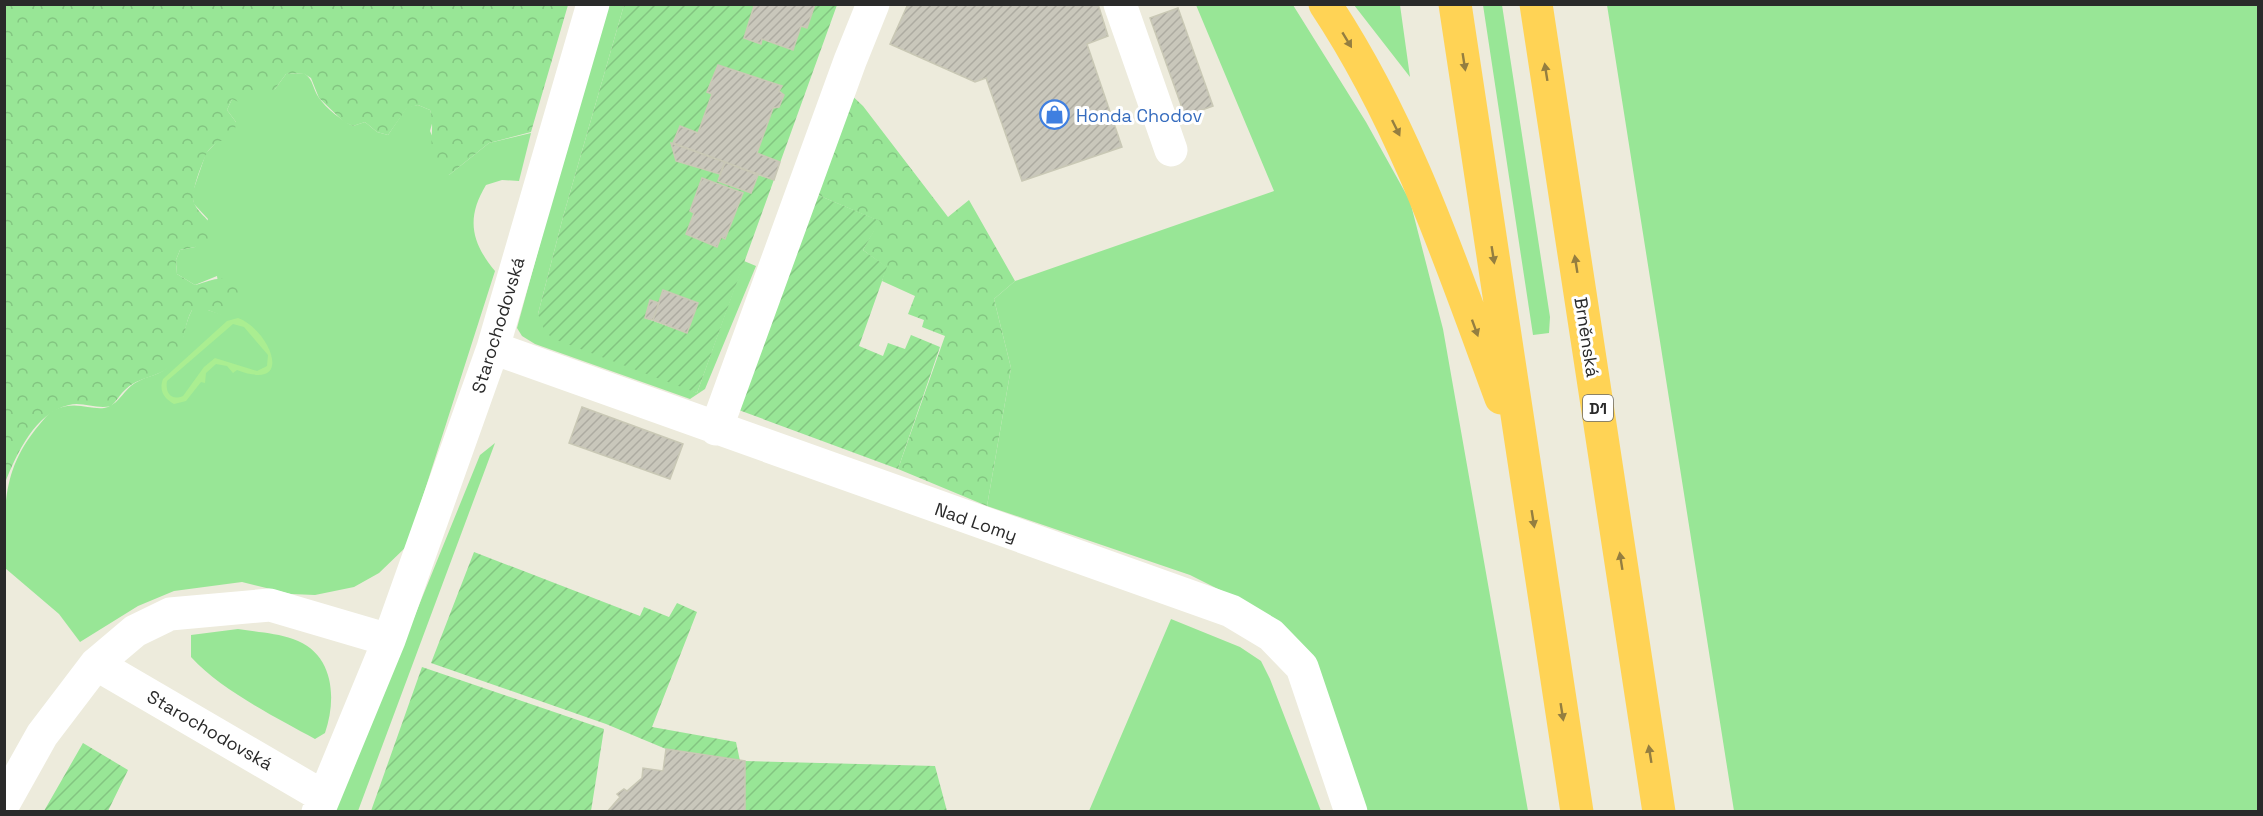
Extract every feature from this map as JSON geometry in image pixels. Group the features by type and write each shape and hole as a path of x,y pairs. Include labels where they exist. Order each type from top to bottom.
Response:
{"highway":[{"path":"1325,4 1397,129 1422,187 1525,462"},
{"path":"1455,4 1577,812"},
{"name":"Brněnská","path":"1536,4 1659,812"}],"street":[{"name":"Starochodovská","path":"96,664 321,804 389,640 493,348 593,4"},
{"path":"716,429 850,61 873,4"},
{"path":"1120,4 1171,150"},
{"name":"Nad Lomy","path":"493,348 1231,611 1271,635 1302,667 1351,812"},
{"path":"4,803 42,735 96,664 135,631 170,614 270,605 389,640"}],"green space":[{"path":"5,4 568,5 531,132 489,143 449,175 437,172 432,155 432,117 430,110 418,105 407,108 388,135 377,132 365,122 353,126 344,122 319,98 311,78 303,73 286,74 275,89 243,104 232,99 227,110 236,122 234,137 226,141 219,141 208,151 193,195 195,205 211,227 212,237 195,247 180,250 176,260 177,274 195,285 222,279 239,287 240,297 237,305 223,316 208,310 192,310 187,321 181,349 174,362 161,372 133,384 111,406 74,404 57,409 46,416 22,447 5,483"},
{"path":"605,5 624,5 563,217 538,314 697,393 744,261 756,266 705,389 690,399 535,344 522,336 517,328"},
{"path":"624,5 754,6 744,38 760,44 762,39 792,49 801,26 807,27 815,5 837,5 776,175 780,162 757,153 773,108 779,107 784,95 779,91 781,86 718,65 707,91 712,94 698,133 680,126 673,143 725,162 671,144 676,161 720,174 718,181 751,193 758,175 774,180 697,393 554,339 545,332 538,314 563,217","holes":["702,178 742,193 725,239 721,237 717,247 686,234 694,213 690,211","663,290 697,303 687,333 645,318 650,300 659,303"]},
{"path":"1196,5 1293,5 1366,122 1410,201 1443,329 1528,811 1367,811 1250,605 1190,575 987,506 1011,368 994,299 1015,281 1274,191"},
{"path":"1354,5 1400,5 1410,77"},
{"path":"1483,5 1502,5 1550,317 1549,333 1533,335"},
{"path":"1607,5 2258,5 2258,811 1734,811"},
{"path":"304,73 310,78 319,98 326,106 339,118 353,126 365,122 377,132 388,135 407,107 418,105 430,110 433,120 430,131 449,175 489,143 531,133 519,181 502,180 486,185 476,208 474,230 476,240 495,271 407,546 379,573 354,587 315,595 291,594 242,582 174,591 138,606 80,642 59,614 5,568 5,511 10,478 24,447 46,416 62,407 108,407 135,383 170,365 181,345 192,310 208,310 223,315 217,276 195,285 177,274 176,260 180,250 195,247 208,219 194,204 192,194 206,153 236,122 227,110 232,99 275,89 286,74"},
{"path":"847,91 863,106 948,217 969,200 1015,281 994,299 1011,368 987,506 898,469 945,336 922,327 924,320 908,314 915,296 882,281 886,267 863,250 879,221 813,193"},
{"path":"813,193 880,221 863,250 887,267 859,346 883,356 888,343 905,349 911,335 940,347 898,469 736,409"},
{"path":"238,318 249,324 259,334 272,357 272,367 267,373 256,375 237,370 233,373 227,366 216,364 206,373 205,383 201,382 186,401 174,404 170,402 162,390 163,379 227,321","holes":["233,324 244,327 268,355 267,366 257,371 215,358 204,367 183,396 172,397 170,395 167,381"]},
{"path":"495,443 358,811 335,812 480,455"},
{"path":"474,552 640,616 644,607 669,617 677,603 697,612 652,727 736,742 740,761 666,749 606,724 431,663"},
{"path":"1171,619 1240,647 1261,661 1321,811 1089,811"},
{"path":"238,629 293,639 307,646 317,655 329,678 331,692 331,706 325,733 315,739 266,712 217,681 191,657 191,635"},
{"path":"422,667 604,729 591,811 371,811"},
{"path":"83,743 128,770 108,811 44,811"},
{"path":"745,761 935,766 947,811 745,811"}],"building":[{"path":"750,4 815,4 807,28 801,26 793,50 762,39 761,44 744,38 754,6"},
{"name":"Honda Chodov","path":"908,4 1098,4 1108,36 1087,44 1122,147 1022,181 986,78 975,82 890,44"},
{"path":"1178,8 1213,106 1185,116 1150,18"},
{"path":"718,65 782,86 779,91 784,95 779,107 773,108 757,153 780,162 774,180 673,143 680,126 698,133 712,94 707,92"},
{"path":"671,143 725,162 720,174 676,161"},
{"path":"725,162 758,175 751,193 718,181"},
{"path":"702,178 743,193 725,239 721,237 717,247 686,234 694,213 690,211"},
{"path":"663,290 698,303 687,333 653,320"},
{"path":"650,300 659,303 653,320 645,318"},
{"path":"582,407 683,444 670,479 569,443"},
{"path":"666,749 745,761 745,812 607,812 620,797 617,794 624,789 627,791 642,778 643,768 663,771"}],"place":[{"name":"Honda Chodov","path":"1055,115"}]}
